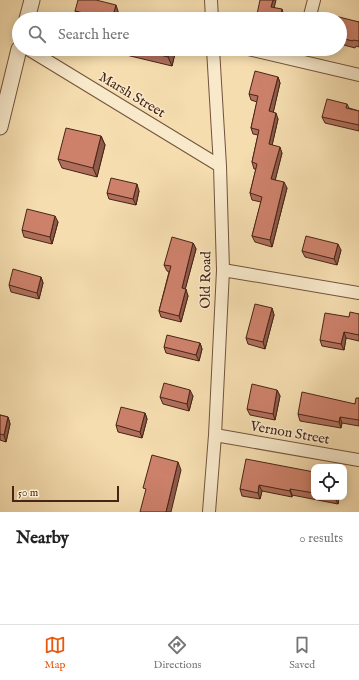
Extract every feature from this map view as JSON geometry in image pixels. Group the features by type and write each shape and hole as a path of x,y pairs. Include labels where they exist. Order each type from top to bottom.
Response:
{"street":[{"path":"29,12 32,0"},
{"path":"211,0 212,12"},
{"path":"311,12 314,0"},
{"path":"0,127 17,56"},
{"name":"Marsh Street","path":"39,56 220,166"},
{"name":"Old Road","path":"209,512 215,435 222,270 220,166 213,56"},
{"path":"303,56 359,75"},
{"path":"222,270 359,293"},
{"name":"Vernon Street","path":"215,435 359,460"}],"building":[{"path":"78,0 96,0 116,5 114,12 75,11"},
{"path":"260,0 273,0 271,7 282,9 281,12 257,12"},
{"path":"347,19 359,22 359,41 347,40"},
{"path":"255,71 278,77 269,111 276,113 269,144 280,147 271,179 284,182 270,240 252,236 262,197 250,193 257,164 252,162 259,130 251,128 258,96 249,94"},
{"path":"327,99 347,104 346,108 359,111 359,125 322,117"},
{"path":"66,128 101,136 93,168 58,159"},
{"path":"111,178 137,184 133,199 107,193"},
{"path":"27,209 55,216 50,237 22,230"},
{"path":"306,236 338,244 334,259 302,251"},
{"path":"172,237 193,243 182,288 186,289 179,316 159,311 171,266 164,265"},
{"path":"13,269 41,277 37,293 9,285"},
{"path":"255,304 272,308 263,342 246,338"},
{"path":"350,312 359,314 359,335 344,332 341,344 320,340 325,313 349,317"},
{"path":"167,335 200,343 196,355 164,347"},
{"path":"164,383 190,390 187,404 160,397"},
{"path":"252,384 277,390 273,414 247,409"},
{"path":"302,392 355,404 356,398 359,398 359,420 340,417 339,422 298,414"},
{"path":"121,407 145,413 140,432 116,425"},
{"path":"0,415 8,417 4,435 0,434"},
{"path":"152,455 178,462 166,512 140,512 146,489 143,488"},
{"path":"246,459 311,471 311,492 290,489 290,491 259,485 258,493 240,489"}]}
